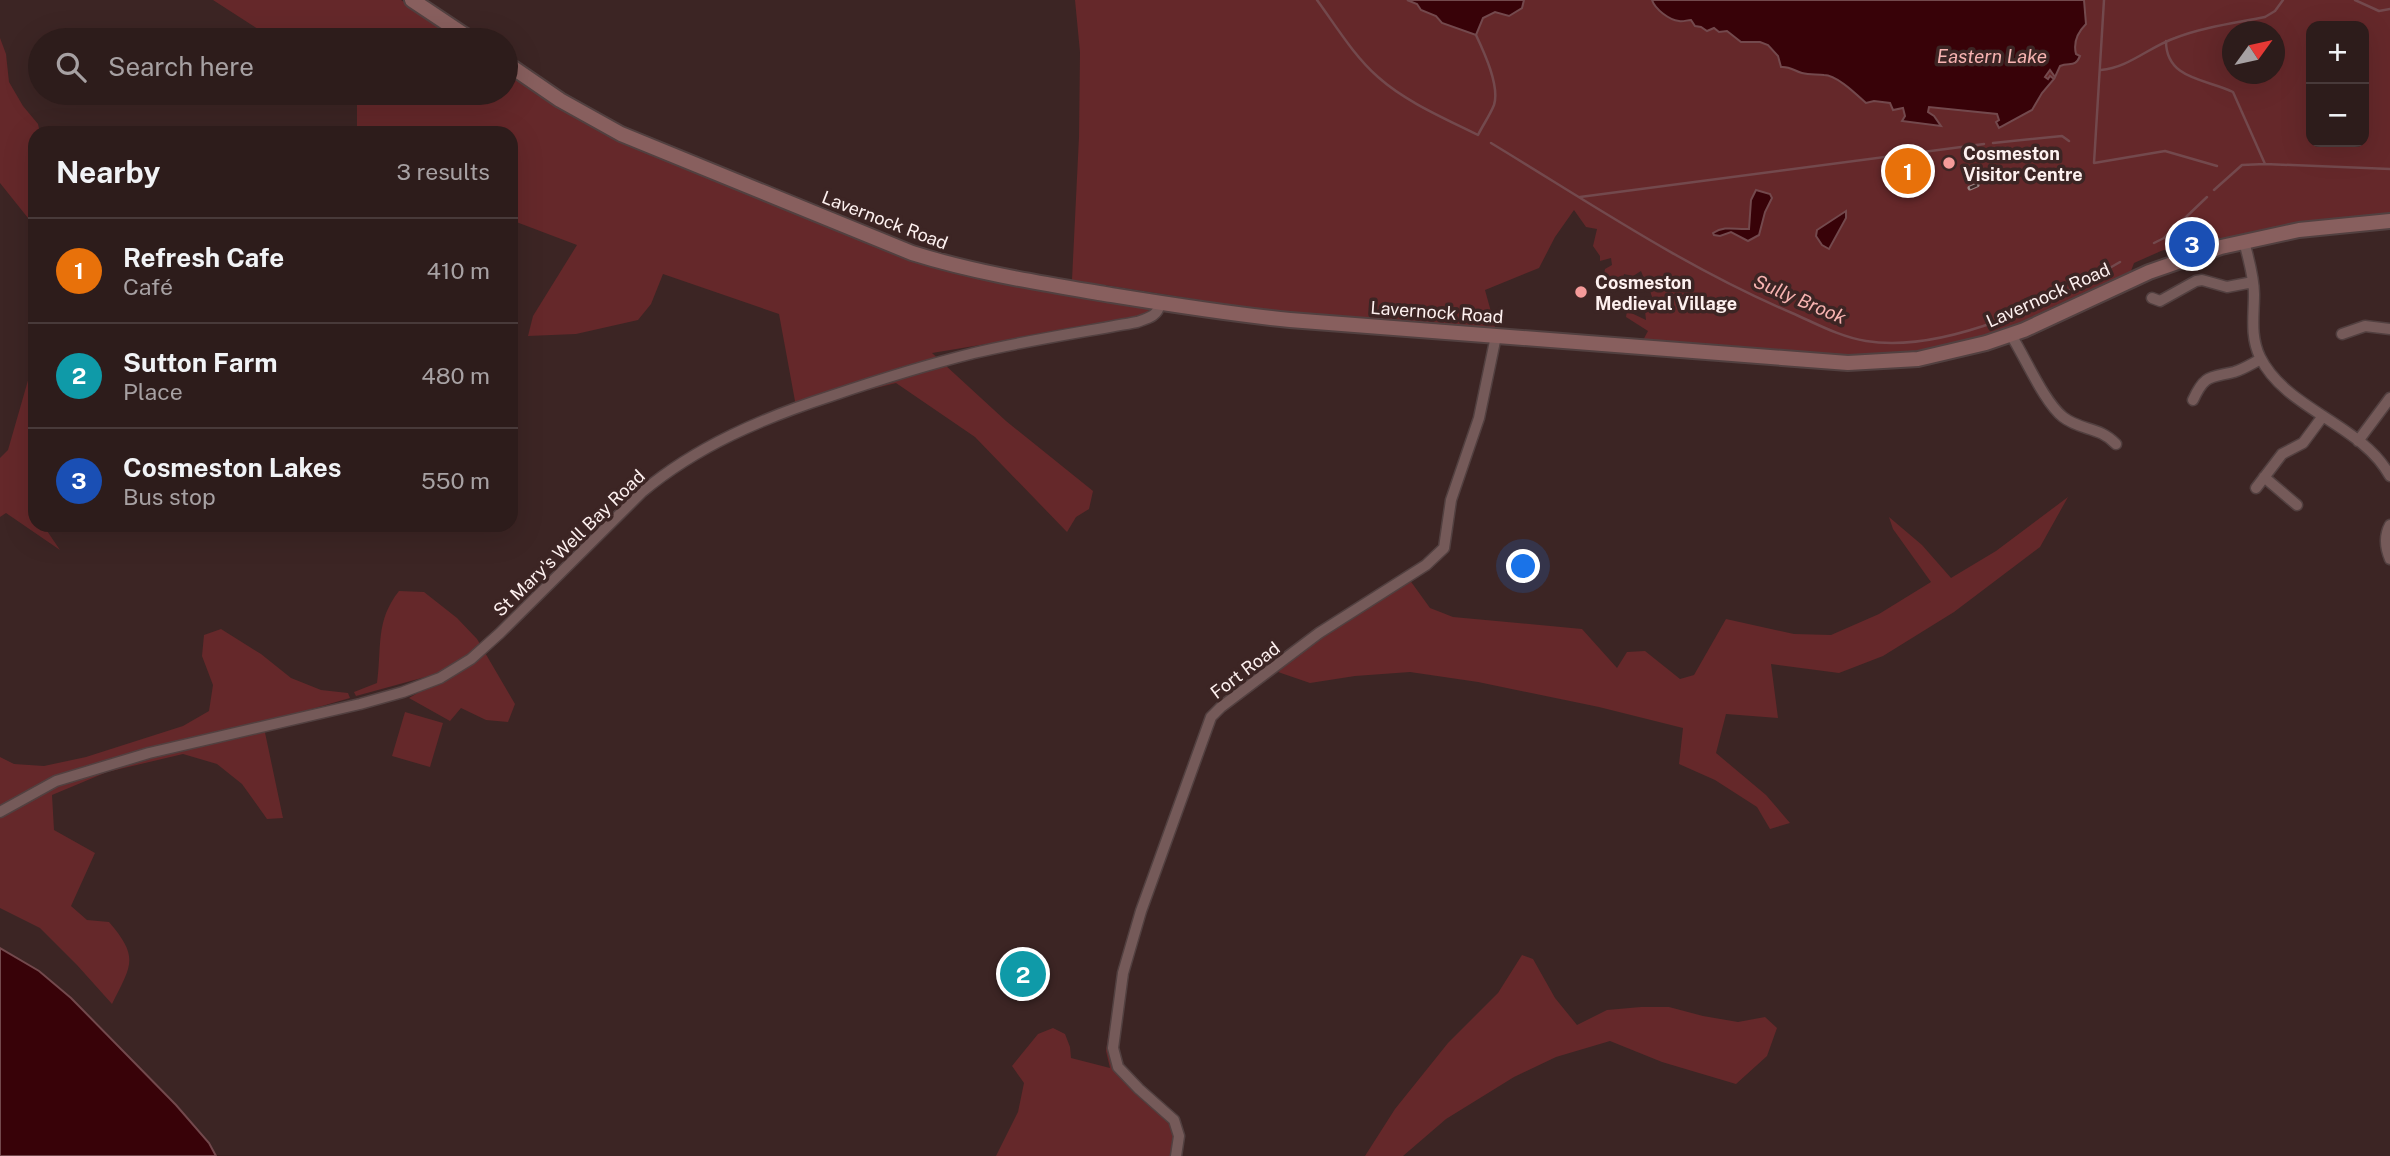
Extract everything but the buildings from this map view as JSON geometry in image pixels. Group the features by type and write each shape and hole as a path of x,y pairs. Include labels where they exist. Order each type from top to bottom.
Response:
{"main road":[{"path":"412,0 454,28"},
{"name":"Lavernock Road","path":"518,71 560,100 621,134 912,253 984,274 1160,303 1290,320 1848,363 1894,361 1941,355 2011,335 2149,272 2206,251 2299,230 2390,221"}],"street":[{"path":"2244,241 2253,282 2253,335 2261,359 2275,378 2378,457 2390,476"},
{"path":"2152,299 2160,301 2202,280 2227,287 2253,282"},
{"name":"St Mary's Well Bay Road","path":"0,812 56,781 149,753 360,704 440,678 471,659 500,633 642,492 662,475 710,445 800,406 893,375 975,353 1137,322 1153,317 1160,303"},
{"path":"2342,334 2365,326 2390,329"},
{"path":"2011,335 2057,411 2073,423 2103,432 2116,444"},
{"name":"Fort Road","path":"1177,1156 1179,1136 1174,1120 1118,1067 1113,1048 1123,973 1141,911 1211,717 1319,634 1426,565 1444,548 1451,500 1479,418 1496,336"},
{"path":"2193,400 2198,389 2210,377 2234,372 2261,359"},
{"path":"2358,441 2390,398"},
{"path":"2256,488 2283,454 2303,443 2323,416"},
{"path":"2263,477 2297,505"},
{"path":"2390,525 2386,533 2386,546 2390,559"}],"shaded area":[{"path":"213,0 401,0 442,28 256,28"},
{"path":"1075,0 2390,0 2390,215 2281,227 2221,240 2210,235 2134,263 2125,276 1990,339 1924,352 1863,358 1642,342 1648,331 1626,317 1627,311 1646,320 1645,311 1653,308 1651,293 1641,271 1633,276 1624,274 1620,287 1608,291 1604,275 1605,269 1612,265 1611,258 1600,261 1600,256 1593,246 1597,229 1586,227 1574,210 1555,237 1539,268 1485,290 1496,330 1289,314 1072,280 1080,52"},
{"path":"0,38 6,54 9,82 38,126 28,126 28,218 0,183"},
{"path":"518,76 760,198 948,272 1090,299 1147,306 1149,310 1146,314 1130,320 932,353 1006,421 1093,491 1089,509 1076,517 1067,532 975,437 896,383 828,400 795,413 779,314 663,274 651,304 638,320 576,334 528,336 533,316 577,245 518,223 518,126 357,126 357,105 518,105"},
{"path":"28,380 28,528 6,513 0,517 0,458 8,450"},
{"path":"2068,497 2040,547 1954,612 1883,656 1839,673 1771,664 1778,718 1726,714 1716,753 1766,795 1790,823 1770,829 1757,807 1715,780 1679,764 1683,728 1478,682 1410,672 1310,683 1278,672 1324,633 1409,579 1430,608 1453,617 1582,629 1617,668 1627,652 1645,651 1680,679 1694,675 1726,619 1794,634 1831,635 1879,614 1931,582 1893,529 1889,517 1922,545 1951,578 1996,551"},
{"path":"34,532 48,532 60,550"},
{"path":"399,591 424,592 457,618 477,639 515,704 508,722 486,720 461,708 450,721 409,698 433,684 429,676 356,696 354,692 377,683 383,624 391,602"},
{"path":"221,629 261,654 291,678 321,690 348,693 350,698 263,723 283,818 267,819 242,784 217,764 183,754 107,772 52,795 54,830 95,853 71,906 87,920 109,922 129,953 128,970 112,1004 40,928 0,908 0,757 14,764 44,766 86,757 183,726 209,711 213,685 202,656 204,635"},
{"path":"405,712 443,723 430,767 392,756"},
{"path":"1522,955 1533,959 1555,998 1577,1025 1607,1010 1669,1007 1738,1022 1765,1017 1777,1028 1767,1056 1736,1084 1662,1062 1610,1041 1556,1057 1514,1077 1446,1119 1403,1156 1365,1156 1395,1109 1448,1043 1498,993"},
{"path":"1110,1023 1113,1069 1141,1099 1172,1123 1175,1136 1173,1156 996,1156 1018,1112 1024,1083 1012,1066 1038,1034 1053,1028 1065,1034 1071,1058 1110,1068 1106,1051"}],"water":[{"path":"1407,0 1524,0 1522,8 1509,16 1495,12 1483,18 1476,35 1442,23 1436,16"},
{"name":"Eastern Lake","path":"1652,0 2084,0 2086,24 2076,41 2076,54 2080,56 2078,60 2060,66 2055,77 2050,70 2045,77 2054,79 2032,110 1999,128 1996,122 1999,120 1997,114 1929,107 1928,112 1941,126 1902,121 1905,116 1903,108 1893,110 1890,103 1866,103 1835,78 1781,67 1778,56 1768,45 1741,42 1727,31 1719,32 1714,28 1707,31 1695,26 1691,20 1675,20 1659,10"},
{"path":"1756,190 1770,194 1772,198 1759,235 1748,241 1731,232 1714,235 1713,233 1722,229 1749,229 1751,200"},
{"path":"1846,211 1846,218 1829,249 1822,245 1816,236 1817,230"},
{"path":"0,948 39,971 71,998 176,1105 209,1143 216,1156 0,1156"}],"waterway":[{"name":"Sully Brook","path":"1317,0 1353,50 1378,77 1413,102 1478,135 1494,105 1495,88 1476,35"},
{"path":"2104,0 2094,163 2165,151 2217,166"},
{"path":"2101,70 2120,65 2186,34 2265,17 2275,11 2283,0"},
{"path":"2355,0 2379,11 2390,9"},
{"path":"2166,41 2168,54 2180,71 2233,92 2265,164 2242,165 2214,190"},
{"path":"1993,143 2062,136 2069,141"},
{"name":"Sully Brook","path":"1491,143 1639,234 1714,276 1828,329 1866,341 1897,343 1929,340 1964,332 2032,308 2120,262"},
{"path":"1580,197 1984,144"},
{"name":"Sully Brook","path":"2265,164 2390,169"},
{"name":"Sully Brook","path":"2154,243 2164,238 2207,197"}],"railway":[{"path":"1970,188 1977,185"}],"place":[{"name":"Cosmeston Visitor Centre","path":"1949,163"},
{"name":"Refresh Cafe","path":"1908,171"},
{"name":"Cosmeston Lakes","path":"2192,244"},
{"name":"Cosmeston Medieval Village","path":"1581,292"},
{"name":"Sutton Farm","path":"1023,974"}]}
